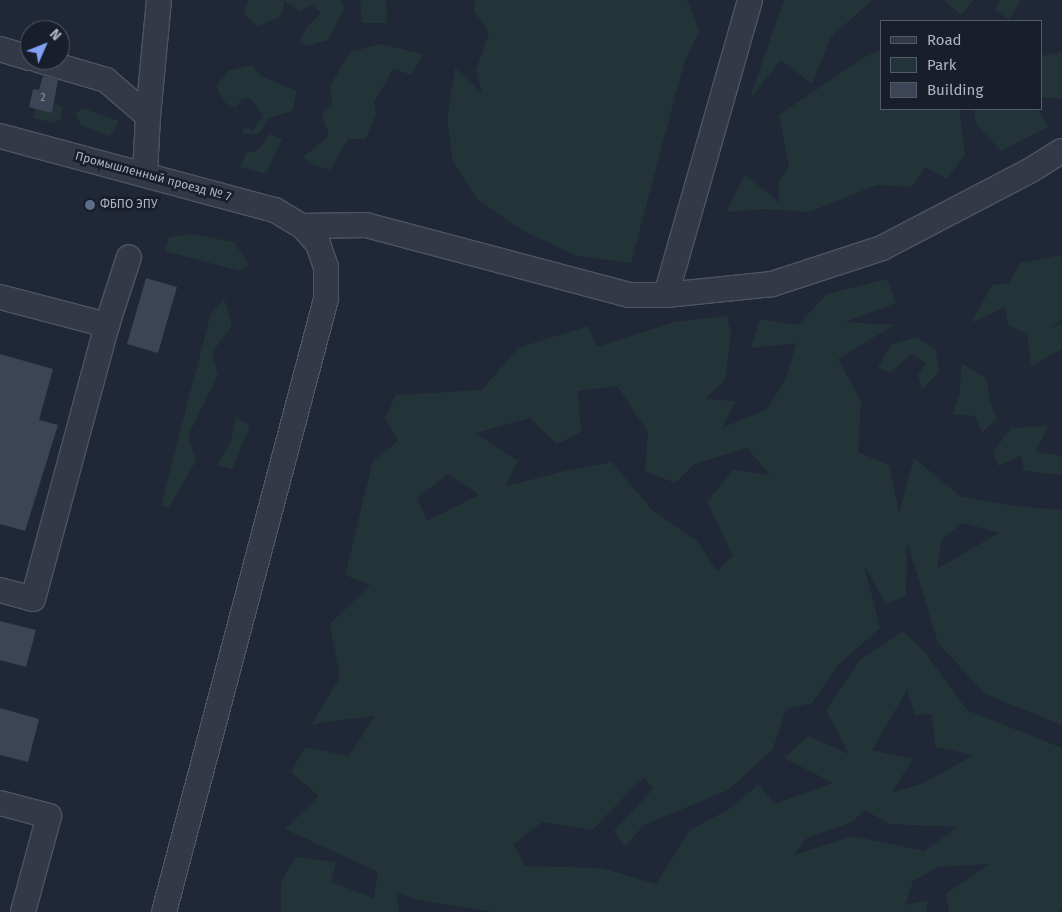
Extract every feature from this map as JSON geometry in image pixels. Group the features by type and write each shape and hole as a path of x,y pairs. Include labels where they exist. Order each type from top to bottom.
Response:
{"street":[{"path":"145,174 148,116 159,0"},
{"path":"666,295 750,0"},
{"path":"0,49 20,55"},
{"path":"70,69 106,80 148,116"},
{"name":"Промышленный проезд № 7","path":"0,136 275,210 302,226"},
{"path":"302,226 366,225 629,295 666,295 772,284 882,248 1031,170 1062,151"},
{"path":"164,912 326,299 326,267 318,244 302,226"},
{"path":"0,590 33,599 107,325 129,257"},
{"path":"0,297 107,325"},
{"path":"0,802 49,816 23,912"}],"green space":[{"path":"248,0 341,0 344,9 328,40 307,46 300,40 307,27 321,13 312,4 300,12 285,1 280,17 258,26 244,15"},
{"path":"360,0 386,0 387,23 362,23"},
{"path":"476,0 686,0 689,3 699,32 684,63 631,263 577,256 523,231 478,200 453,161 447,120 455,68 482,93 476,70 489,33 474,11"},
{"path":"784,0 872,0 831,37 812,84 781,60 749,100"},
{"path":"944,0 974,0 961,15"},
{"path":"999,0 1021,0 1009,20 995,10"},
{"path":"380,44 423,54 412,75 393,69 374,103 376,113 366,139 348,139 330,170 311,164 303,157 329,136 322,113 332,103 330,86 350,52"},
{"path":"880,50 880,110 959,110 965,154 947,179 925,167 912,187 877,185 809,212 763,209 726,212 745,175 780,203 778,182 789,167 779,115 863,58"},
{"path":"1062,52 1062,99 1042,97 1042,56"},
{"path":"252,65 261,76 297,91 292,111 269,118 259,134 243,134 243,127 253,130 263,115 250,98 242,99 236,107 226,104 216,87 228,71"},
{"path":"55,104 63,107 61,119 54,123 34,118 35,108 52,113"},
{"path":"82,108 119,121 110,136 82,126 75,114"},
{"path":"974,110 1039,110 1048,127 1001,151 976,124"},
{"path":"270,134 282,139 266,174 240,167 246,153 257,151"},
{"path":"191,234 234,242 249,265 240,271 165,251 169,237"},
{"path":"1060,255 1062,261 1062,319 1049,329 1062,323 1062,349 1031,366 1027,334 1008,325 1005,307 971,323 992,285 1009,283 1020,263"},
{"path":"887,279 896,303 845,322 894,325 838,359 861,401 858,452 889,465 899,513 914,458 960,496 1014,506 1062,510 1062,725 985,694 938,643 907,541 906,596 886,604 864,565 880,628 839,664 812,703 786,709 773,749 728,790 644,825 625,846 614,831 653,789 644,777 592,830 543,822 513,844 525,866 602,868 656,884 690,830 733,807 758,784 775,804 833,783 784,758 808,736 849,754 826,710 861,659 903,631 924,651 967,710 1062,748 1062,908 1057,912 949,912 946,894 989,864 938,867 913,881 905,905 928,900 926,912 493,912 418,900 396,892 399,912 281,912 281,883 295,857 336,862 331,882 374,898 378,872 285,829 319,796 291,772 305,747 349,756 375,716 312,724 340,677 330,624 370,585 345,575 373,461 398,441 385,418 396,395 482,390 518,348 588,326 597,347 674,322 727,316 731,334 725,380 705,399 735,401 722,428 767,409 787,377 796,343 751,348 760,319 798,325 827,294","holes":["617,386 648,432 645,471 675,483 694,464 747,448 770,475 733,470 707,502 733,556 717,571 697,541 651,509 612,462 569,470 506,486 518,461 476,433 530,418 557,444 581,432 578,391","448,474 479,495 427,521 417,498","963,523 999,533 937,569 942,539","907,690 915,715 932,714 935,747 974,755 924,783 891,793 913,759 872,750","865,810 889,824 958,827 924,851 853,836 794,855 807,838 852,822"]},
{"path":"224,299 232,325 212,353 218,375 188,436 196,461 169,507 161,505 211,313"},
{"path":"917,337 936,350 939,371 922,390 918,375 926,363 912,354 890,373 878,367 892,344"},
{"path":"961,363 986,378 991,404 997,419 982,432 975,416 953,414 960,392"},
{"path":"236,417 250,426 232,469 217,465 231,441"},
{"path":"1048,426 1036,452 1062,456 1062,475 1024,471 1021,455 998,466 993,452 1011,428"}],"building":[{"path":"43,76 58,80 52,113 29,107 33,89 39,90"},
{"path":"146,278 177,287 158,353 127,344"},
{"path":"0,354 53,369 39,420 58,425 25,531 0,524"},
{"path":"0,621 36,630 26,667 0,660"},
{"path":"0,708 39,719 28,762 0,755"}],"place":[{"name":"ФБПО ЭПУ","path":"90,205"}]}
